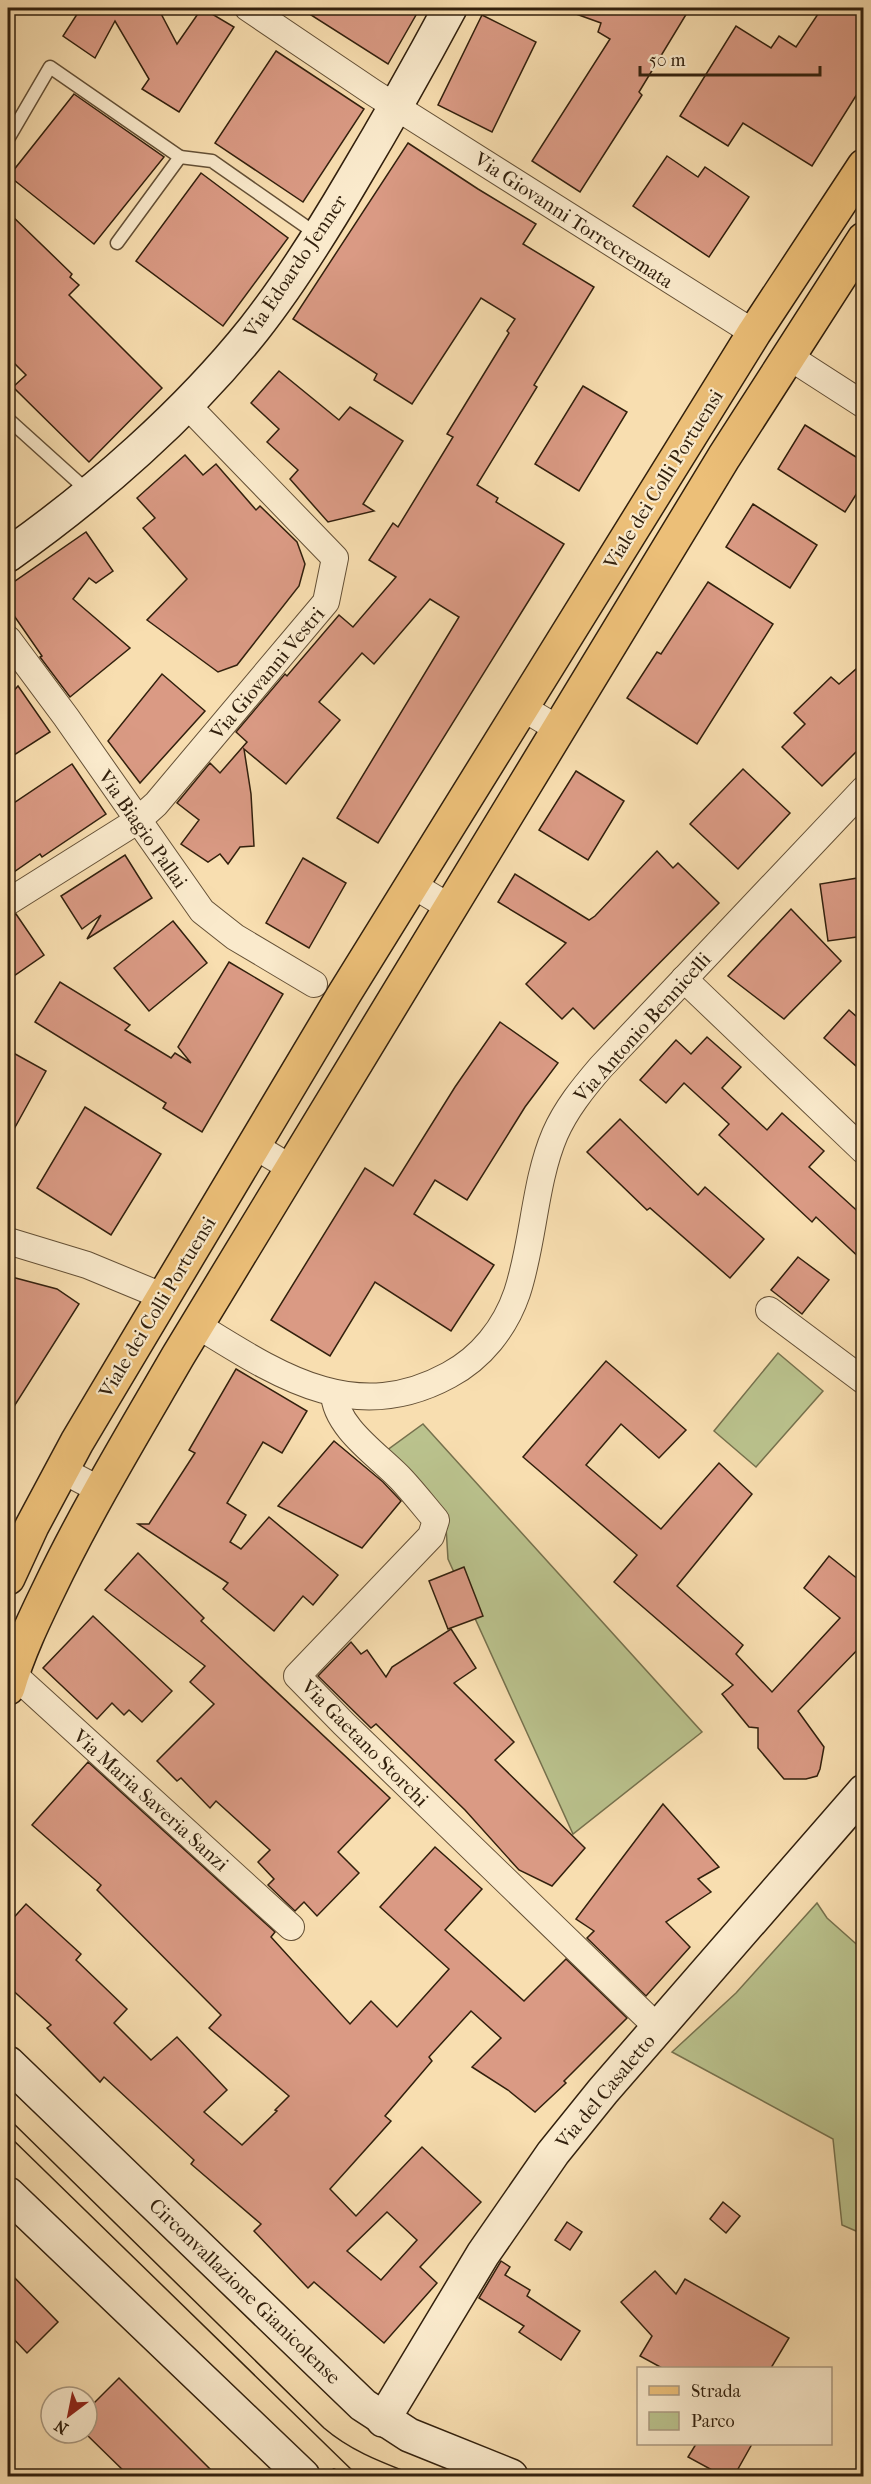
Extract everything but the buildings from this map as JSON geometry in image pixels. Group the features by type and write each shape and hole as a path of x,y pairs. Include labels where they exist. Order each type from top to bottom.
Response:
{"main road":[{"name":"Viale dei Colli Portuensi","path":"8,1578 62,1470 162,1296 411,884 523,708 754,333 864,166"},
{"name":"Viale dei Colli Portuensi","path":"10,1680 49,1589 100,1490 197,1325 724,457 864,239"}],"street":[{"name":"Via Giovanni Torrecremata","path":"248,8 396,106 754,333"},
{"name":"Via Edoardo Jenner","path":"8,555 90,493 186,404 253,330 320,235 396,106 450,8"},
{"path":"807,252 841,274"},
{"path":"788,356 864,405"},
{"name":"Via Giovanni Vestri","path":"8,902 137,821 170,790 326,602 335,558 186,404"},
{"name":"Via Biagio Pallai","path":"8,639 66,717 202,911 235,937 314,984"},
{"path":"523,708 560,730"},
{"name":"Via Antonio Bennicelli","path":"197,1325 301,1383 334,1393 358,1397 387,1398 418,1390 466,1365 489,1343 500,1328 517,1294 549,1152 564,1116 588,1082 864,789"},
{"path":"411,884 451,908"},
{"path":"684,979 864,1151"},
{"path":"253,1145 291,1168"},
{"path":"8,1241 87,1265 162,1296"},
{"path":"769,1310 864,1381"},
{"name":"Via Gaetano Storchi","path":"334,1393 336,1407 348,1426 402,1480 436,1520 436,1525 431,1536 297,1676 652,2022"},
{"path":"62,1470 100,1490"},
{"name":"Via Maria Saveria Sanzi","path":"10,1680 291,1927"},
{"name":"Via del Casaletto","path":"383,2420 483,2254 553,2153 603,2091 864,1791"},
{"name":"Circonvallazione Gianicolense","path":"8,2063 347,2390 383,2420 428,2444 511,2476"},
{"path":"8,2194 303,2476"}],"lane":[{"path":"8,139 50,67 180,157 212,162 320,235"},
{"path":"117,243 180,157"},
{"path":"8,419 90,493"}],"path":[{"path":"329,2476 334,2470 341,2476"}],"green space":[{"path":"778,1353 823,1391 756,1467 714,1431"},
{"path":"423,1424 702,1732 573,1834 448,1559 446,1527 386,1451"},
{"path":"817,1903 827,1918 863,1950 863,2234 842,2225 833,2139 672,2052 736,1993"}],"tram line":[{"path":"8,2118 324,2428 357,2450 417,2476"},
{"path":"8,2135 358,2476"}]}
